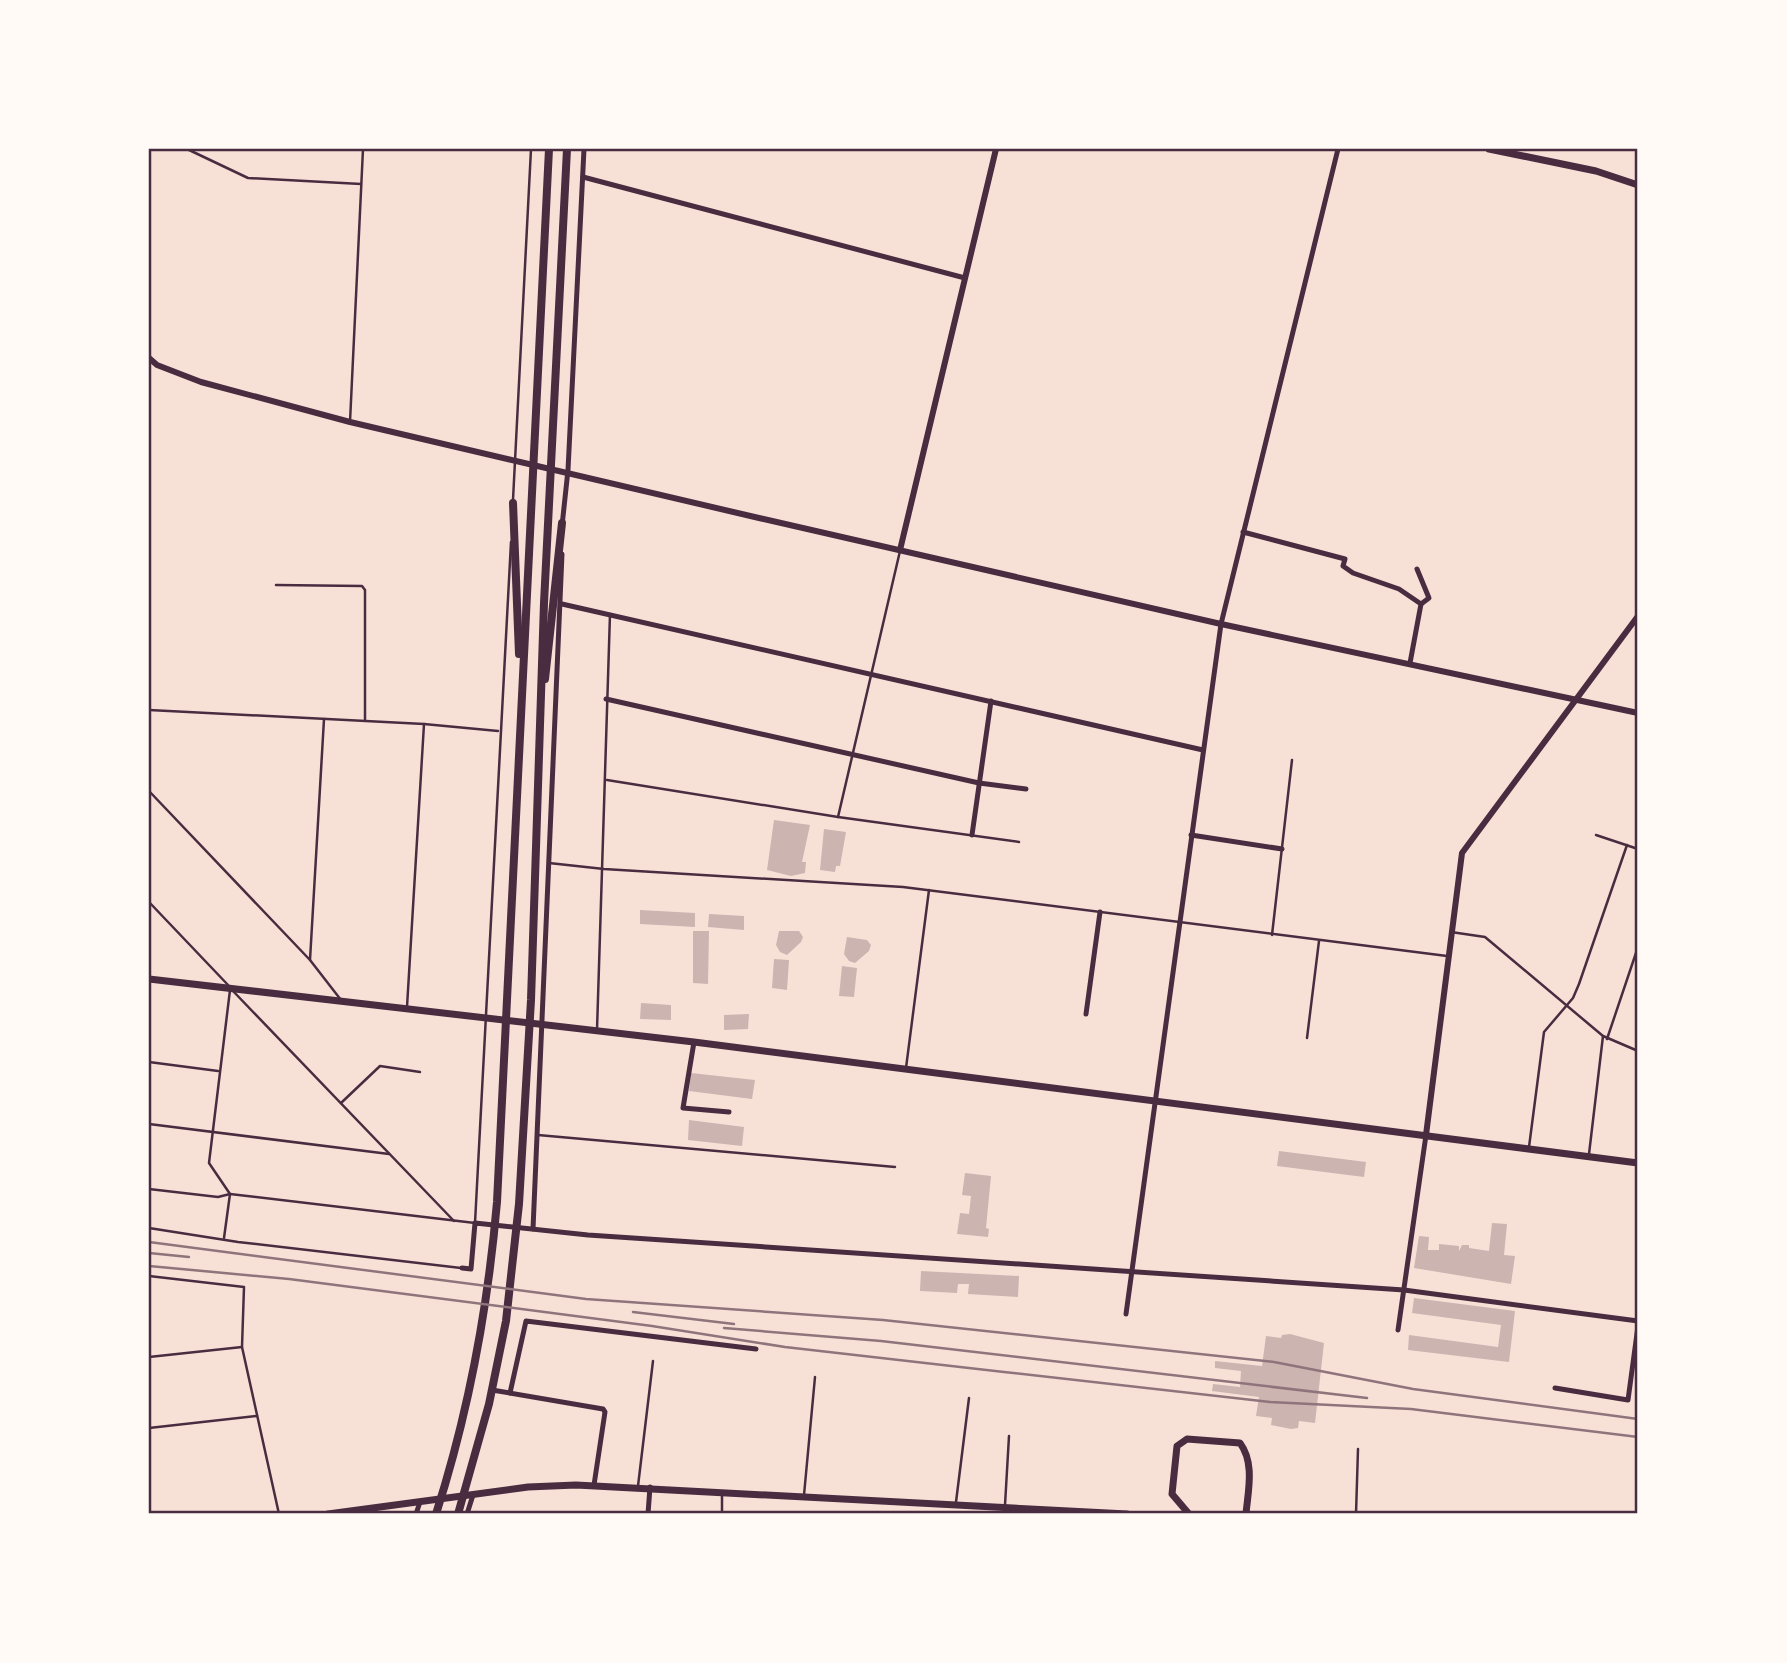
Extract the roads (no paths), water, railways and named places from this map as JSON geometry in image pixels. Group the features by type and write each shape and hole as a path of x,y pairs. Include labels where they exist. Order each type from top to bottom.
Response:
{"highway":[{"path":"436,1514 451,1468 492,1264 506,1038 550,149"},
{"path":"458,1514 474,1465 506,1321 519,1204 531,1000 539,710 567,149"},
{"path":"513,503 521,707"},
{"path":"539,710 550,653 562,523"}],"main road":[{"path":"1489,149 1597,171 1638,185"},
{"path":"149,979 544,1027 694,1042 1638,1163"},
{"path":"1189,1514 1172,1494 1177,1446 1187,1439 1235,1441 1244,1449 1249,1465 1246,1514"},
{"path":"328,1514 528,1487 594,1485 956,1506 980,1511 1005,1509 1127,1514"}],"street":[{"path":"533,1229 562,604 562,523 568,470 584,149"},
{"path":"900,550 996,149"},
{"path":"1126,1314 1153,1100 1221,624 1338,149"},
{"path":"583,177 965,278"},
{"path":"149,358 157,365 201,382 350,422 1221,624 1638,713"},
{"path":"1243,532 1345,559 1343,565 1353,573 1383,581 1421,604"},
{"path":"1409,663 1421,604 1429,598 1417,569"},
{"path":"562,604 1203,750"},
{"path":"1398,1330 1462,853 1638,616"},
{"path":"606,699 979,783 1026,789"},
{"path":"972,835 991,701"},
{"path":"1191,835 1282,849"},
{"path":"1086,1014 1100,912"},
{"path":"694,1042 683,1108 729,1112"},
{"path":"462,1268 471,1269 475,1223 1404,1290 1638,1323 1628,1400 1555,1388"},
{"path":"510,1393 526,1321 756,1349"},
{"path":"492,1390 603,1409 605,1412 594,1485"},
{"path":"648,1514 650,1487"},
{"path":"467,1514 473,1494"},
{"path":"416,1514 420,1502"}],"lane":[{"path":"187,149 248,178 361,184"},
{"path":"350,422 363,149"},
{"path":"149,1189 218,1198 230,1194 475,1223 531,149"},
{"path":"838,817 900,550"},
{"path":"276,584 362,586 365,590 365,721"},
{"path":"597,1033 607,780 606,699 610,614"},
{"path":"149,710 424,724 499,732"},
{"path":"310,960 324,719"},
{"path":"407,1010 424,724"},
{"path":"1272,935 1292,761"},
{"path":"607,780 838,817 1019,842"},
{"path":"149,791 310,960 342,1001"},
{"path":"1596,835 1638,849"},
{"path":"1529,1148 1544,1032 1579,984 1627,845"},
{"path":"550,863 604,869 929,890 1178,924 1449,956"},
{"path":"905,1069 929,890"},
{"path":"149,902 454,1221"},
{"path":"1451,932 1485,937 1607,1039 1638,1051"},
{"path":"1307,1038 1319,940"},
{"path":"1607,1039 1638,947"},
{"path":"224,1238 230,1194 209,1163 230,987"},
{"path":"1589,1156 1603,1036"},
{"path":"149,1062 219,1072"},
{"path":"341,1103 380,1066 420,1072"},
{"path":"149,1124 390,1154"},
{"path":"538,1135 895,1167"},
{"path":"149,1228 462,1268"},
{"path":"149,1276 244,1287 242,1347 279,1514"},
{"path":"149,1357 242,1347"},
{"path":"638,1486 653,1361"},
{"path":"803,1497 815,1377"},
{"path":"956,1506 969,1398"},
{"path":"149,1429 258,1416"},
{"path":"1005,1509 1009,1436"},
{"path":"1356,1514 1358,1449"},
{"path":"722,1492 722,1514"}],"railway":[{"path":"149,1242 586,1299 883,1320 1274,1362 1413,1389 1638,1419"},
{"path":"149,1253 189,1257"},
{"path":"149,1266 289,1279 652,1326 785,1347 1270,1402 1411,1409 1638,1437"},
{"path":"633,1312 734,1324"},
{"path":"724,1328 881,1341 1367,1398"}]}
